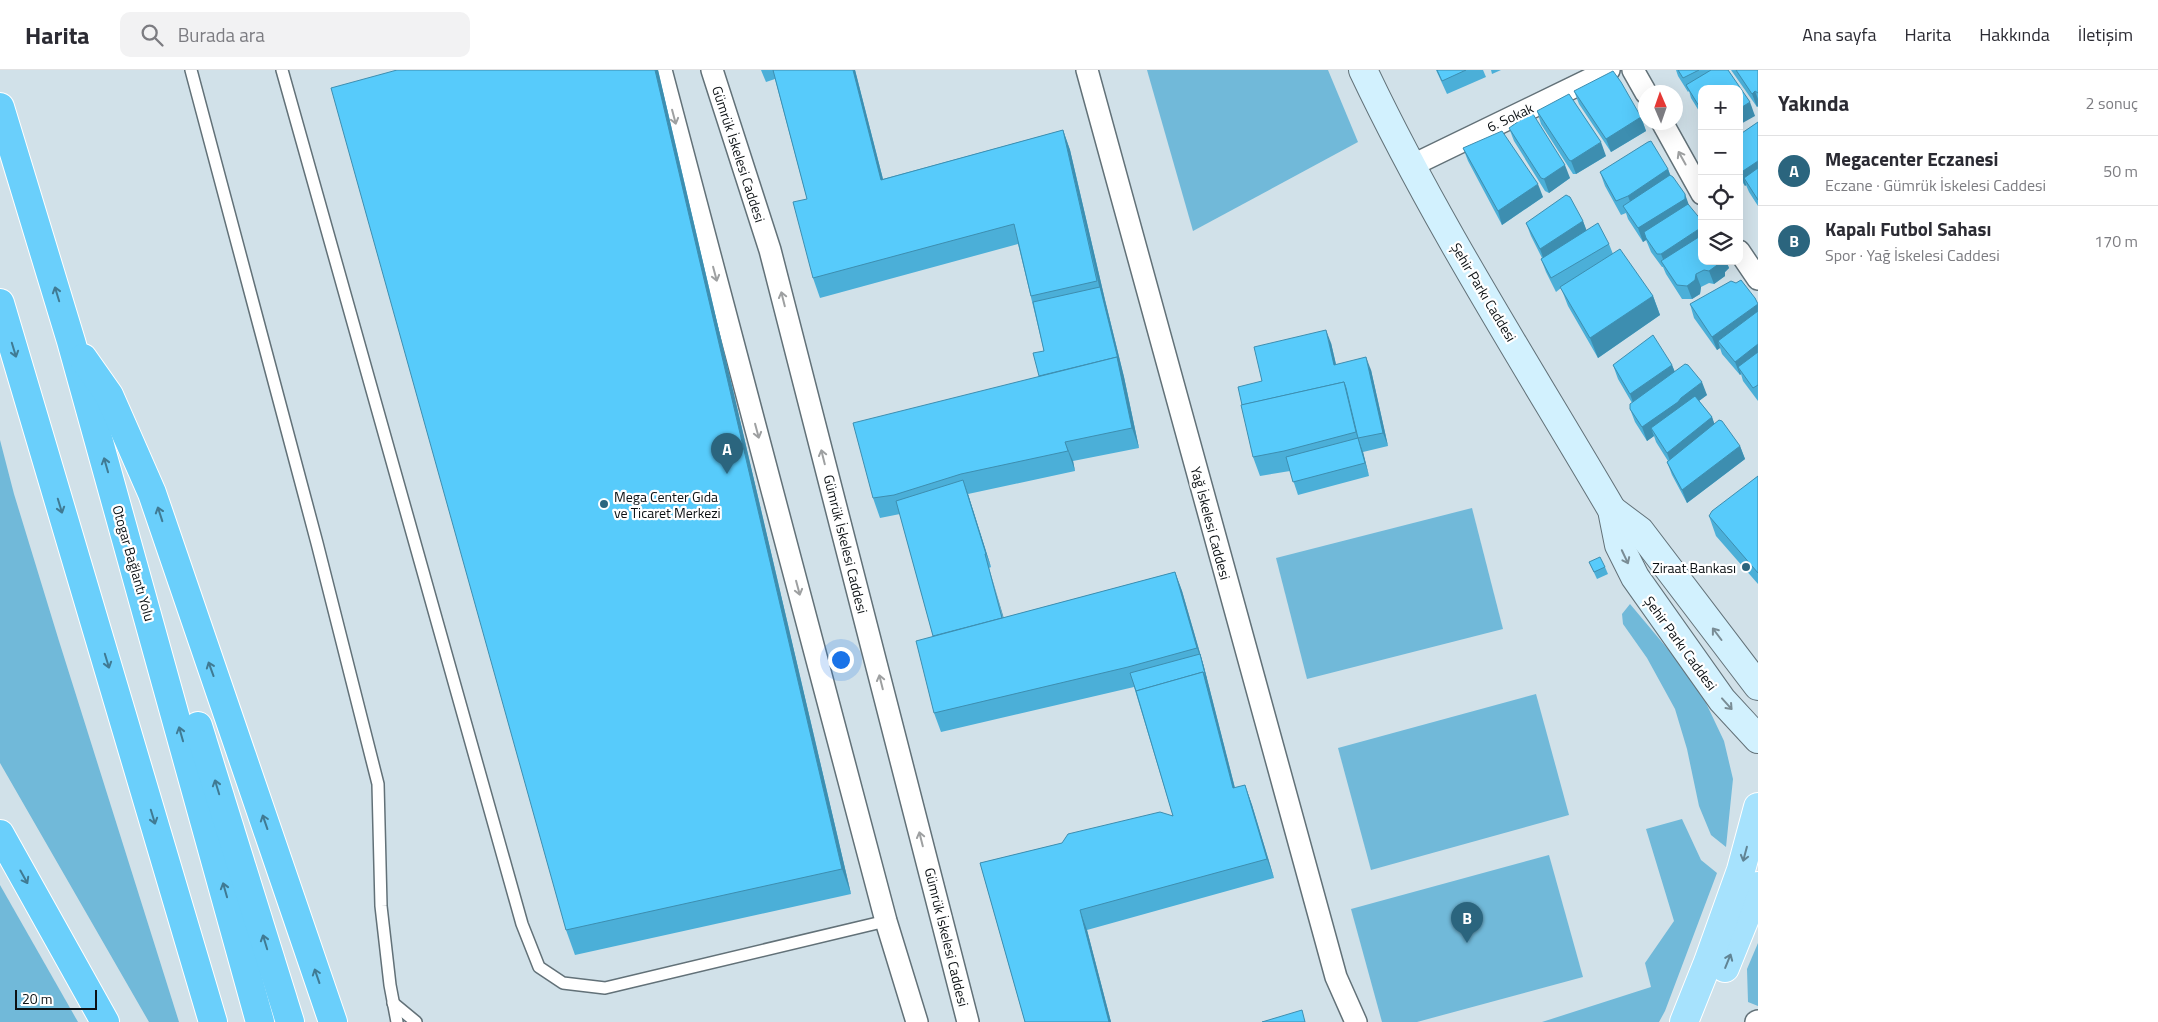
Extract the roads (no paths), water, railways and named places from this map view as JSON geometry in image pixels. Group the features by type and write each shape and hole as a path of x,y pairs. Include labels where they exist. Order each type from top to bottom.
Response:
{"highway":[{"name":"Otogar Bağlantı Yolu","path":"0,107 72,341 260,1022"},
{"path":"0,303 213,1022"},
{"path":"72,341 109,395 152,493 333,1022"},
{"path":"152,630 175,670 193,712 290,1022"},
{"path":"0,834 105,1022"}],"main road":[{"name":"Şehir Parkı Caddesi","path":"1363,70 1411,166 1612,510 1620,545 1634,578 1722,700 1758,738"},
{"name":"Şehir Parkı Caddesi","path":"1612,510 1640,531 1758,686"},
{"path":"1684,1022 1741,870 1758,806"},
{"path":"1702,1022 1758,886"}],"street":[{"path":"661,70 886,921 917,1022"},
{"name":"Gümrük İskelesi Caddesi","path":"712,70 770,250 968,1022"},
{"name":"Yağ İskelesi Caddesi","path":"1087,70 1336,977"},
{"name":"6. Sokak","path":"1411,166 1609,70"},
{"path":"1633,70 1641,85"},
{"path":"1666,130 1698,187"},
{"path":"1743,257 1758,279"},
{"path":"1336,977 1339,1022"},
{"path":"1336,977 1356,1022"}],"lane":[{"path":"191,70 312,524 378,784 381,906 397,1022"},
{"path":"282,70 522,924 539,967 563,983 605,988 886,921"},
{"path":"393,1003 416,1022"}],"place":[{"name":"Megacenter Eczanesi","path":"727,474"},
{"name":"Mega Center Gıda ve Ticaret Merkezi","path":"604,504"},
{"name":"Ziraat Bankası","path":"1746,567"},
{"name":"Kapalı Futbol Sahası","path":"1467,943"}]}
